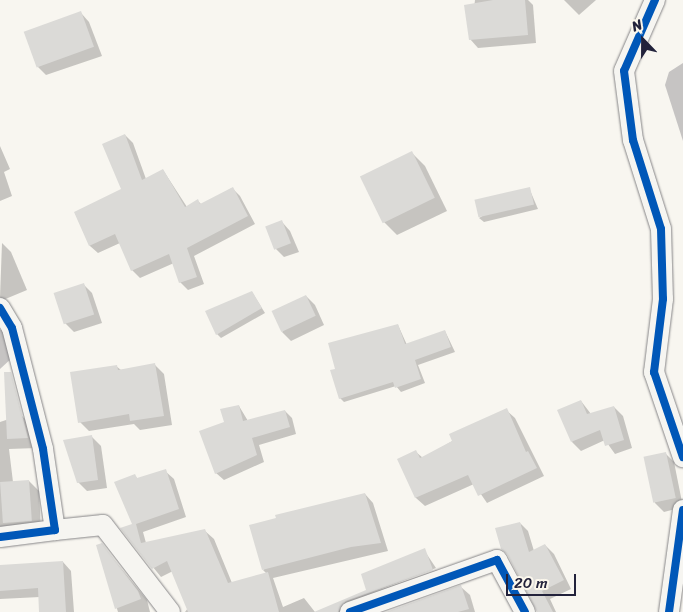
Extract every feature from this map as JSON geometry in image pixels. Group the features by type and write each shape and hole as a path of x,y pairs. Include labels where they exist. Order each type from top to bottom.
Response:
{"street":[{"path":"655,0 624,71 633,140 661,230 663,299 654,372 683,457"},
{"path":"0,308 12,328 43,449 55,530"},
{"path":"668,612 683,510"},
{"path":"0,537 103,525 170,612"},
{"path":"350,612 497,560 525,612"}],"shaded area":[{"path":"683,63 683,141 665,85 669,72"},
{"path":"0,330 6,331 13,357 0,369"}],"building":[{"path":"493,0 525,0 528,35 469,40 464,5"},
{"path":"81,11 94,47 37,68 24,32"},
{"path":"125,134 142,180 163,169 185,207 198,199 200,204 233,187 248,216 187,248 197,277 179,283 169,254 131,271 115,234 89,246 74,212 121,189 102,144"},
{"path":"412,151 435,198 383,223 360,176"},
{"path":"530,187 534,205 479,217 474,200"},
{"path":"282,220 291,243 274,250 265,226"},
{"path":"84,283 94,314 64,324 54,293"},
{"path":"252,291 262,308 216,335 205,311"},
{"path":"306,295 316,316 281,332 272,311"},
{"path":"398,324 405,344 445,330 451,347 415,360 421,379 395,388 393,382 339,399 330,370 335,369 328,343"},
{"path":"155,363 164,416 130,421 129,414 78,423 70,372 117,365 118,370"},
{"path":"4,372 11,372 28,438 7,439"},
{"path":"581,400 587,414 614,406 624,440 605,446 600,430 571,442 557,410"},
{"path":"239,405 243,421 285,410 290,427 252,438 257,455 215,474 199,431 224,422 220,409"},
{"path":"507,408 526,452 528,451 537,468 478,496 468,475 415,498 397,459 416,450 420,458 452,441 449,434"},
{"path":"92,435 98,480 77,483 63,440"},
{"path":"666,452 676,498 653,503 644,457"},
{"path":"166,469 179,509 136,524 141,543 205,529 228,583 268,572 279,612 188,612 167,561 152,569 120,528 132,524 114,482 135,474 137,478"},
{"path":"29,480 32,521 3,523 0,482"},
{"path":"365,493 381,543 351,547 262,570 249,525 276,518 275,515"},
{"path":"520,522 529,552 545,544 564,580 542,591 553,612 537,612 507,554 501,549 495,528"},
{"path":"102,543 138,591 141,599 115,609 96,545"},
{"path":"425,548 433,570 346,601 338,612 314,612 366,590 361,574"},
{"path":"63,561 66,612 39,612 38,588 0,591 0,565"},
{"path":"461,585 469,609 458,612 386,612"}],"cycle path":[{"path":"655,0 624,71 633,140 661,229 663,299 654,372 683,457"},
{"path":"0,308 12,328 43,449 55,530 0,537"},
{"path":"669,612 683,510"},
{"path":"350,612 497,560 525,612"}]}
